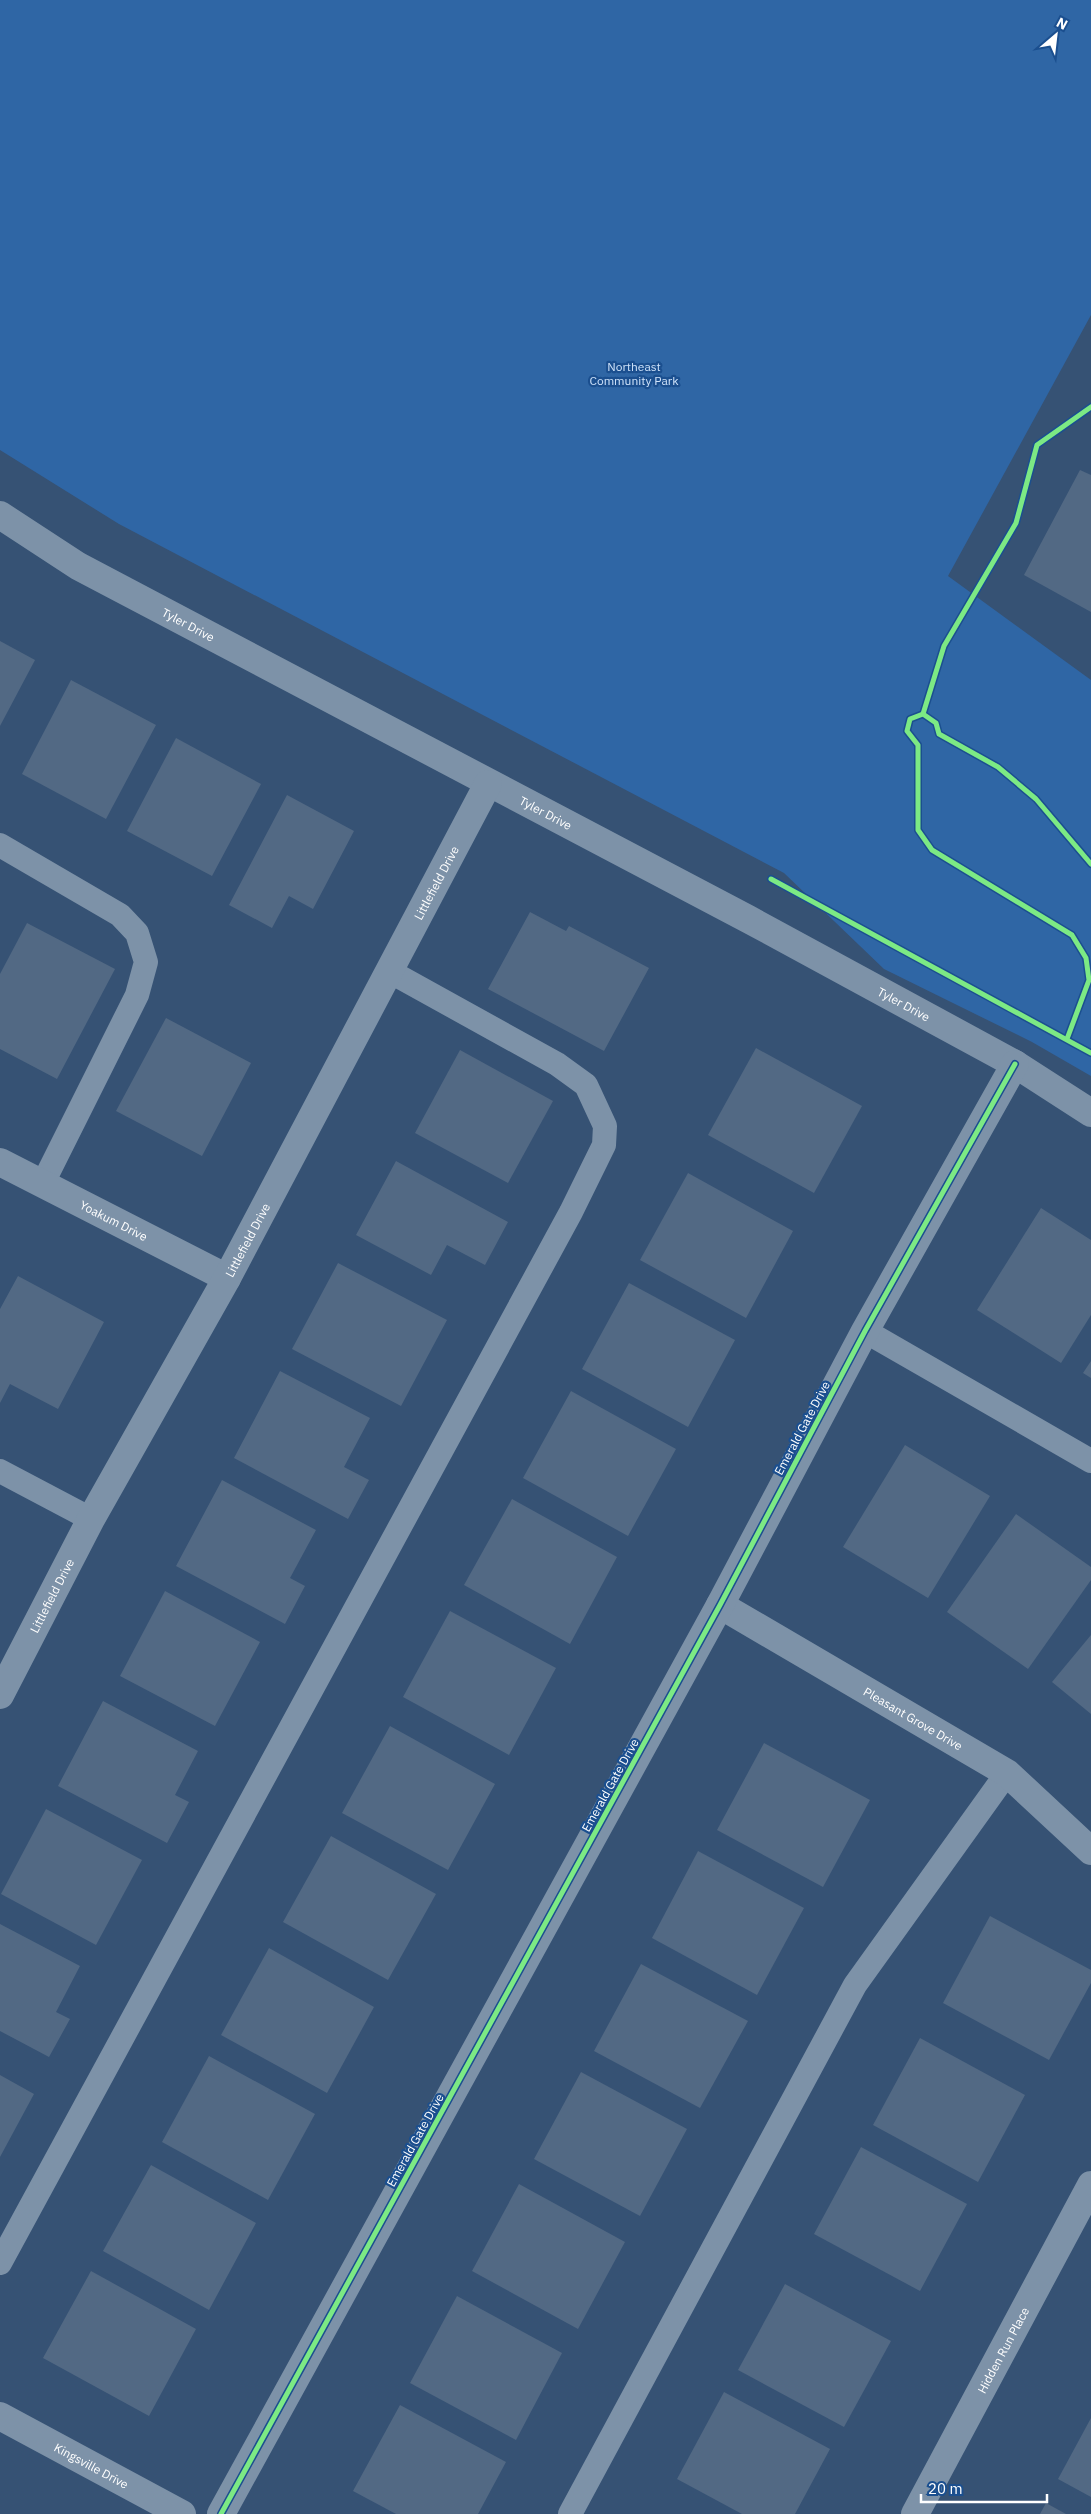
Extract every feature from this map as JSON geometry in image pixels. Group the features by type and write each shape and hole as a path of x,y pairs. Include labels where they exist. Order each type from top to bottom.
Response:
{"street":[{"name":"Tyler Drive","path":"0,515 78,566 488,784 748,919 1015,1064 1091,1113"},
{"name":"Littlefield Drive","path":"0,1695 91,1519 227,1278 488,784"},
{"name":"Emerald Gate Drive","path":"221,2514 720,1605 865,1331 1015,1064"},
{"name":"Yoakum Drive","path":"0,1162 227,1278"},
{"name":"Pleasant Grove Drive","path":"720,1605 1008,1773 1091,1851"},
{"name":"Hidden Run Place","path":"915,2514 1091,2185"},
{"name":"Kingsville Drive","path":"0,2416 182,2514"}],"lane":[{"path":"0,845 120,915 137,933 146,962 137,995 43,1184"},
{"path":"0,2263 571,1212 604,1145 605,1126 586,1085 557,1064 388,971"},
{"path":"865,1331 1091,1461"},
{"path":"0,1470 91,1519"},
{"path":"570,2514 855,1986 1008,1773"}],"green space":[{"name":"Northeast Community Park","path":"0,0 1091,0 1091,315 948,576 1091,680 1091,1076 1032,1042 884,969 784,873 119,524 0,450"}],"building":[{"path":"1080,470 1091,475 1091,612 1024,575"},
{"path":"0,641 35,660 0,726"},
{"path":"71,680 156,725 106,819 22,774"},
{"path":"176,738 261,784 212,876 127,831"},
{"path":"287,795 354,831 313,909 289,896 272,928 229,905"},
{"path":"530,912 566,931 569,926 649,968 604,1051 488,989"},
{"path":"27,923 115,969 57,1079 0,1049 0,974"},
{"path":"166,1018 251,1063 202,1156 116,1111"},
{"path":"756,1048 862,1106 814,1193 708,1135"},
{"path":"460,1050 553,1101 508,1183 415,1133"},
{"path":"396,1161 508,1222 485,1265 447,1245 431,1275 356,1235"},
{"path":"688,1173 793,1231 746,1318 640,1260"},
{"path":"1041,1208 1091,1240 1091,1315 1061,1363 977,1310"},
{"path":"338,1263 447,1320 401,1406 292,1349"},
{"path":"18,1276 104,1322 58,1409 10,1384 0,1403 0,1309"},
{"path":"629,1283 735,1340 688,1427 582,1369"},
{"path":"1091,1361 1091,1378 1083,1373"},
{"path":"280,1371 370,1418 344,1467 369,1480 348,1519 234,1458"},
{"path":"571,1391 676,1449 628,1536 523,1478"},
{"path":"905,1445 990,1496 928,1598 843,1547"},
{"path":"222,1480 316,1530 290,1578 305,1586 285,1624 176,1566"},
{"path":"512,1499 617,1557 570,1644 464,1585"},
{"path":"1016,1514 1091,1567 1091,1580 1028,1669 947,1612"},
{"path":"165,1591 260,1642 215,1726 120,1676"},
{"path":"450,1611 556,1668 509,1755 403,1697"},
{"path":"1091,1635 1091,1714 1052,1682"},
{"path":"103,1701 198,1751 175,1795 189,1802 167,1843 58,1786"},
{"path":"390,1726 495,1784 448,1870 342,1813"},
{"path":"764,1743 870,1800 823,1887 717,1830"},
{"path":"46,1809 142,1860 96,1945 1,1894"},
{"path":"331,1836 436,1894 388,1980 283,1922"},
{"path":"698,1851 804,1908 757,1995 652,1938"},
{"path":"990,1916 1091,1970 1091,1983 1049,2060 943,2003"},
{"path":"0,1924 80,1966 56,2012 70,2019 49,2057 0,2031"},
{"path":"269,1948 374,2007 327,2093 221,2035"},
{"path":"641,1964 748,2021 700,2108 594,2051"},
{"path":"920,2038 1025,2095 978,2182 873,2125"},
{"path":"209,2056 315,2114 268,2200 162,2142"},
{"path":"581,2072 687,2129 640,2216 534,2159"},
{"path":"0,2075 34,2094 0,2157"},
{"path":"861,2147 967,2204 920,2291 814,2234"},
{"path":"151,2165 256,2223 209,2310 103,2251"},
{"path":"519,2184 625,2242 578,2329 472,2271"},
{"path":"91,2271 196,2329 149,2416 43,2358"},
{"path":"785,2284 891,2341 844,2427 738,2370"},
{"path":"457,2296 562,2353 516,2440 410,2383"},
{"path":"724,2392 830,2449 795,2514 742,2514 677,2479"},
{"path":"400,2405 506,2462 478,2514 396,2514 353,2491"},
{"path":"1091,2418 1091,2497 1058,2479"},
{"path":"1046,2503 1066,2514 1040,2514"}],"cycle path":[{"path":"1091,407 1037,445 1016,523 944,646 923,714 936,723 939,734 998,767 1036,799 1091,864"},
{"path":"923,714 910,719 907,731 918,745 918,830 932,850 1072,935 1086,958 1089,980 1067,1039"},
{"path":"771,879 1091,1053"},
{"path":"221,2514 720,1605 865,1331 1015,1064"}]}
